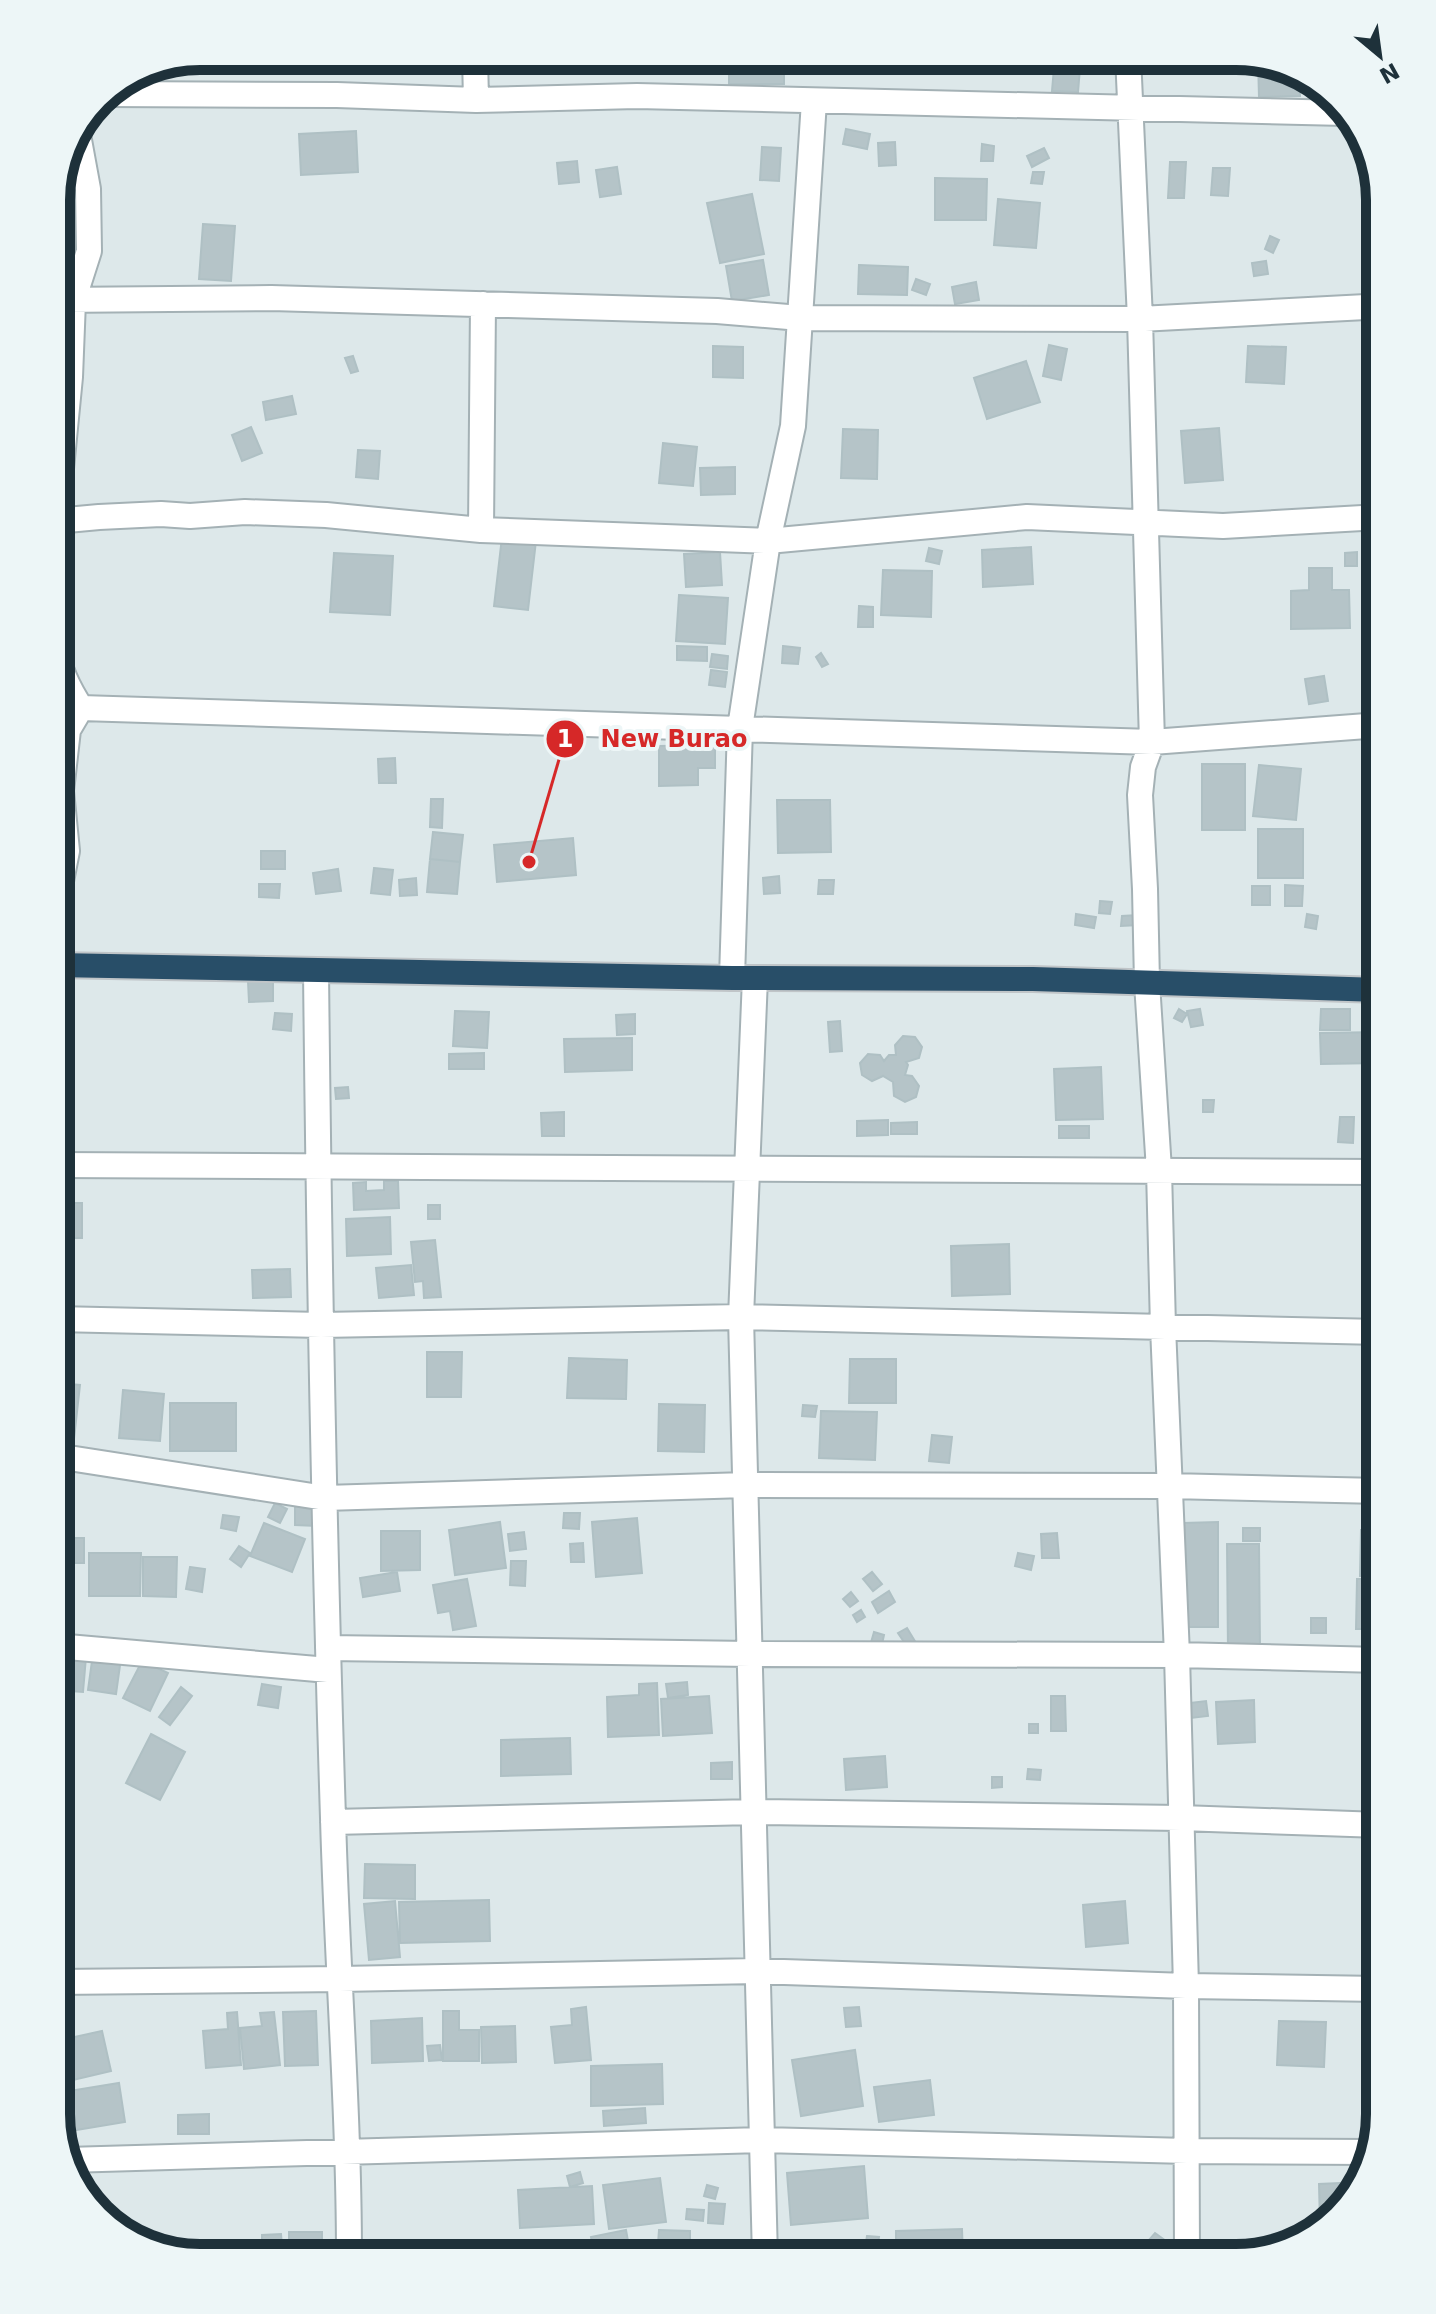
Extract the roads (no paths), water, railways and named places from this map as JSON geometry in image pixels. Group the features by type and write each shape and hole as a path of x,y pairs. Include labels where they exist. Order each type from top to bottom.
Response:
{"highway":[{"path":"70,965 744,978 1033,979 1366,990"}],"street":[{"path":"475,70 476,100"},
{"path":"1129,70 1140,319 1152,742 1143,767 1140,795 1147,983 1159,1170 1177,1655 1186,1986 1187,2244"},
{"path":"125,94 337,95 476,100 637,96 1333,113"},
{"path":"765,2244 741,1317 747,1167 740,728 768,541 793,426 814,101"},
{"path":"70,290 89,251 88,189 81,149"},
{"path":"70,300 271,298 717,311 800,318 1140,319 1366,307"},
{"path":"481,530 483,304"},
{"path":"70,520 245,512 326,515 481,530 768,541 1027,517 1223,526 1366,518"},
{"path":"70,689 81,708"},
{"path":"70,719 81,708 1152,742 1366,726"},
{"path":"316,971 328,1659 349,2153 349,2244"},
{"path":"70,1165 1366,1172"},
{"path":"70,1319 321,1325 741,1317 1366,1332"},
{"path":"70,1458 325,1498 746,1485 1170,1486 1366,1491"},
{"path":"70,1647 328,1659 750,1654 1177,1655 1366,1660"},
{"path":"333,1822 754,1812 1181,1818 1366,1825"},
{"path":"70,1982 758,1971 1186,1986 1366,1989"},
{"path":"78,2160 762,2140 1187,2151 1361,2152"}],"place":[{"name":"New Burao","path":"529,862"}]}
